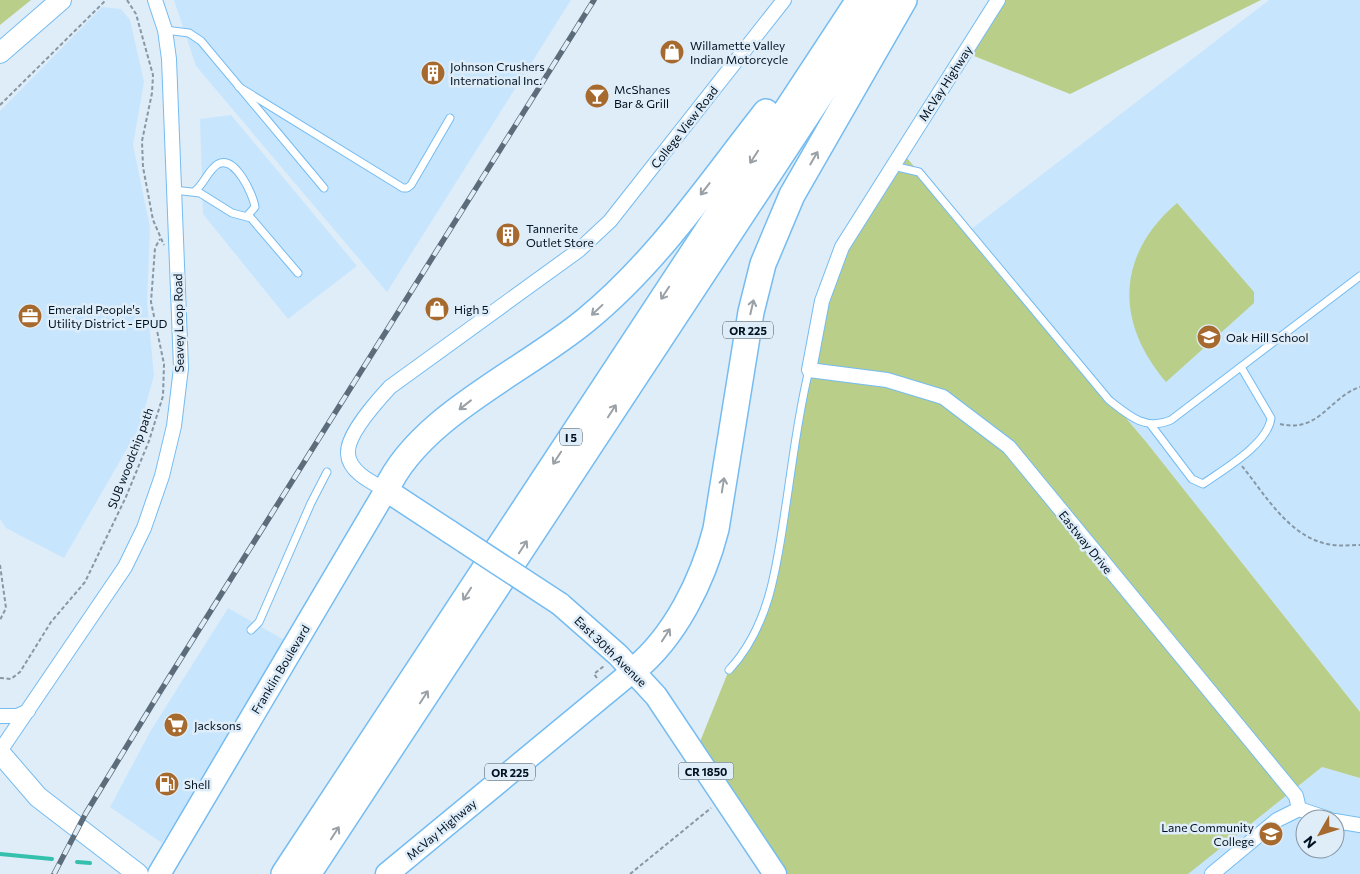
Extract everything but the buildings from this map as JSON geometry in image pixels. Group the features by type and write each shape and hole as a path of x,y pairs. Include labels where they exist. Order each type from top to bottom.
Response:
{"highway":[{"path":"386,490 408,455 430,433 473,399 586,320 626,284 656,251 854,0"},
{"name":"I 5","path":"284,874 859,0"},
{"name":"I 5","path":"308,874 883,0"},
{"name":"OR 225","path":"634,670 652,656 697,585 709,556 716,530 751,312 763,264 778,226 792,195 904,0"}],"main road":[{"path":"0,53 61,0"},
{"name":"East 30th Avenue","path":"386,490 560,604 634,670 656,696 775,874"},
{"name":"Franklin Boulevard","path":"159,874 386,490"},
{"name":"McVay Highway","path":"387,874 634,670"},
{"path":"0,752 38,797 62,818 138,874"}],"street":[{"name":"Seavey Loop Road","path":"0,752 125,567 144,528 162,476 174,426 181,368 169,59 165,30 155,0"},
{"name":"College View Road","path":"386,490 356,470 348,455 351,440 376,402 390,387 579,250 610,221 784,0"},
{"name":"McVay Highway","path":"892,165 998,0"},
{"path":"809,370 822,301 842,247 892,165"},
{"name":"Eastway Drive","path":"809,370 887,380 942,397 1008,447 1296,796 1299,809"},
{"path":"0,716 17,716 28,711"},
{"path":"1212,874 1277,820 1295,811"},
{"path":"1345,823 1360,825"}],"lane":[{"path":"165,30 190,33 201,41 324,188"},
{"path":"239,87 403,188 411,185 450,118"},
{"path":"195,191 219,163 232,166 253,196 255,207 246,216"},
{"path":"892,165 920,172 924,176 1109,400 1128,415 1151,425 1192,479 1199,484 1203,484 1237,460 1261,438 1270,426 1272,418 1241,367"},
{"path":"174,190 195,191 232,213 246,216 298,273"},
{"path":"1151,425 1171,420 1360,276"},
{"path":"729,670 738,661 762,618 775,578 802,401 809,370"},
{"path":"251,630 259,622 300,532 311,503 327,472"}],"path":[{"path":"0,105 106,0"},
{"name":"SUB woodchip path","path":"0,678 11,679 20,672 51,622 85,582 125,499 149,441 162,396 164,364 151,302 155,248 160,239 153,220 147,190 142,141 152,93 153,75 136,14 127,0"},
{"path":"1271,422 1293,426 1306,425 1360,387"},
{"path":"1237,460 1283,519 1307,535 1331,545 1360,545"},
{"path":"0,565 6,608 0,620"},
{"path":"630,874 724,797"}],"shaded area":[{"path":"174,0 571,0 387,292 196,66"},
{"name":"Oak Hill School","path":"1269,0 1360,0 1360,712 1147,443 970,230"},
{"path":"102,7 121,9 130,20 144,82 133,145 150,227 147,302 154,376 139,428 64,558 6,528 0,519 0,111"},
{"path":"231,115 357,266 288,319 203,214 200,119"},
{"path":"228,608 286,641 248,708 162,843 110,807 150,732"},
{"name":"Lane Community College","path":"1322,767 1360,778 1360,874 1186,874"}],"green space":[{"path":"0,0 31,0 0,25"},
{"path":"998,0 1261,0 1070,94 964,52"},
{"path":"901,151 1147,443 1360,712 1360,778 1322,767 1188,874 775,874 695,754 729,670 762,618 775,578 802,401 831,277"},
{"path":"1177,203 1254,292 1254,303 1166,382 1149,360 1138,336 1131,313 1130,290 1133,267 1142,245 1157,223"}],"waterway":[{"path":"0,854 52,859"},
{"path":"77,862 90,863"}],"railway":[{"path":"54,874 86,813 158,695 594,0"}],"place":[{"name":"Willamette Valley Indian Motorcycle","path":"672,52"},
{"name":"Johnson Crushers International Inc.","path":"433,73"},
{"name":"McShanes Bar & Grill","path":"597,96"},
{"name":"Tannerite Outlet Store","path":"508,235"},
{"name":"High 5","path":"437,309"},
{"name":"Emerald People's Utility District - EPUD","path":"30,316"},
{"name":"Oak Hill School","path":"1209,337"},
{"name":"Jacksons","path":"176,725"},
{"name":"Shell","path":"167,784"},
{"name":"Lane Community College","path":"1271,834"}]}
